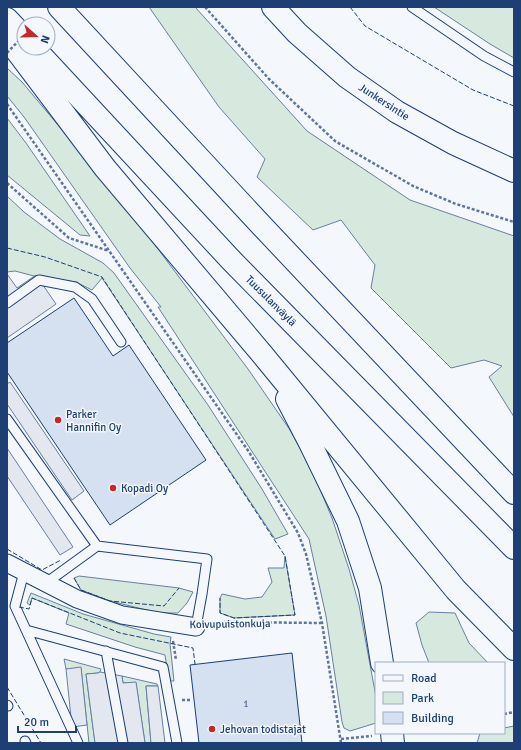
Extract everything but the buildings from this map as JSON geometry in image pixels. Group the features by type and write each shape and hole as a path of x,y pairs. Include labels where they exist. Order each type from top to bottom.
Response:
{"main road":[{"path":"59,7 268,232 514,493"},
{"name":"Junkersintie","path":"273,7 297,33 346,77 397,112 453,143 514,171"},
{"path":"7,19 16,28"},
{"path":"7,38 105,168 262,354 456,590 514,649"},
{"name":"Tuusulanväylä","path":"41,56 231,260 514,548"},
{"path":"262,354 310,443 348,521 370,588 382,662"},
{"path":"382,734 393,743"}],"street":[{"name":"Koivupuistonkuja","path":"7,564 77,598 122,615 196,627"}],"lane":[{"path":"412,7 484,56 514,72"},
{"path":"7,303 39,280 75,287 92,299 121,342"},
{"path":"7,419 97,546"},
{"path":"46,583 97,546 207,558 196,627"},
{"path":"24,572 15,606 78,743"},
{"path":"26,630 163,667 177,743"},
{"path":"106,651 123,743"}],"path":[{"path":"204,7 269,79 335,141 413,186 456,204 514,222"},
{"path":"7,54 16,44"},
{"path":"7,104 249,452 298,534 306,554 322,623 341,741 382,734"},
{"path":"7,183 69,238 109,251"},
{"name":"Koivupuistonkuja","path":"196,627 224,622 322,623"},
{"path":"170,623 176,661"}],"green space":[{"path":"149,7 195,7 307,131 410,200 514,236 514,417 489,377 502,366 484,360 451,368 371,288 375,265 341,220 313,230 257,177 265,159 219,107"},
{"path":"434,7 514,7 514,58 490,44"},
{"path":"8,69 22,82 104,180 248,369 290,430 312,470 332,518 349,569 359,605 375,692 375,723 350,731 344,728 326,616 309,539 158,307 161,307 130,268 24,117 7,96"},
{"path":"7,118 90,236 80,235 7,175"},
{"path":"7,196 24,212 60,239 103,263 114,273 208,405 262,489 288,534 275,539 102,278 92,290 76,282 34,276 15,271 7,272"},
{"path":"285,556 295,615 234,618 220,613 220,598 222,594 245,599 262,597 272,582 268,568 284,568"},
{"path":"79,576 179,588 193,592 187,603 178,613 159,613 110,601 81,590 74,578"},
{"path":"31,593 83,614 154,634 171,637 170,644 174,681 169,681 165,655 135,647 66,624 69,613 32,598 30,605 27,603"},
{"path":"429,612 455,613 469,643 487,662 429,662 416,623"},
{"path":"64,659 101,669 98,673 86,674 95,743 89,743 81,668 66,669"},
{"path":"122,676 157,684 158,686 146,686 151,743 145,743 136,683 123,683"},
{"path":"514,726 514,743 477,743 480,734 505,734 505,728"}],"shaded area":[{"path":"7,274 17,288 36,275 56,304 7,338"},
{"path":"10,382 84,491 72,500 7,404 7,384"},
{"path":"7,448 73,547 60,555 7,476"},
{"path":"81,667 87,725 72,727 66,669"},
{"path":"100,672 122,676 123,683 136,682 145,743 95,743 86,674"},
{"path":"146,686 158,686 165,743 151,743"}],"fence":[{"path":"350,7 365,26 473,90 514,106"},
{"path":"7,248 45,257 102,277 285,556 295,615 234,618 220,613 220,598"},
{"path":"7,549 42,570 61,560"},
{"path":"74,578 81,590 110,601 164,606 179,588"},
{"path":"19,607 29,609 32,598 120,633 193,648 195,664"},
{"path":"7,687 41,743"}],"place":[{"name":"Parker Hannifin Oy","path":"58,420"},
{"name":"Kopadi Oy","path":"113,488"},
{"name":"Jehovan todistajat","path":"212,729"}]}
